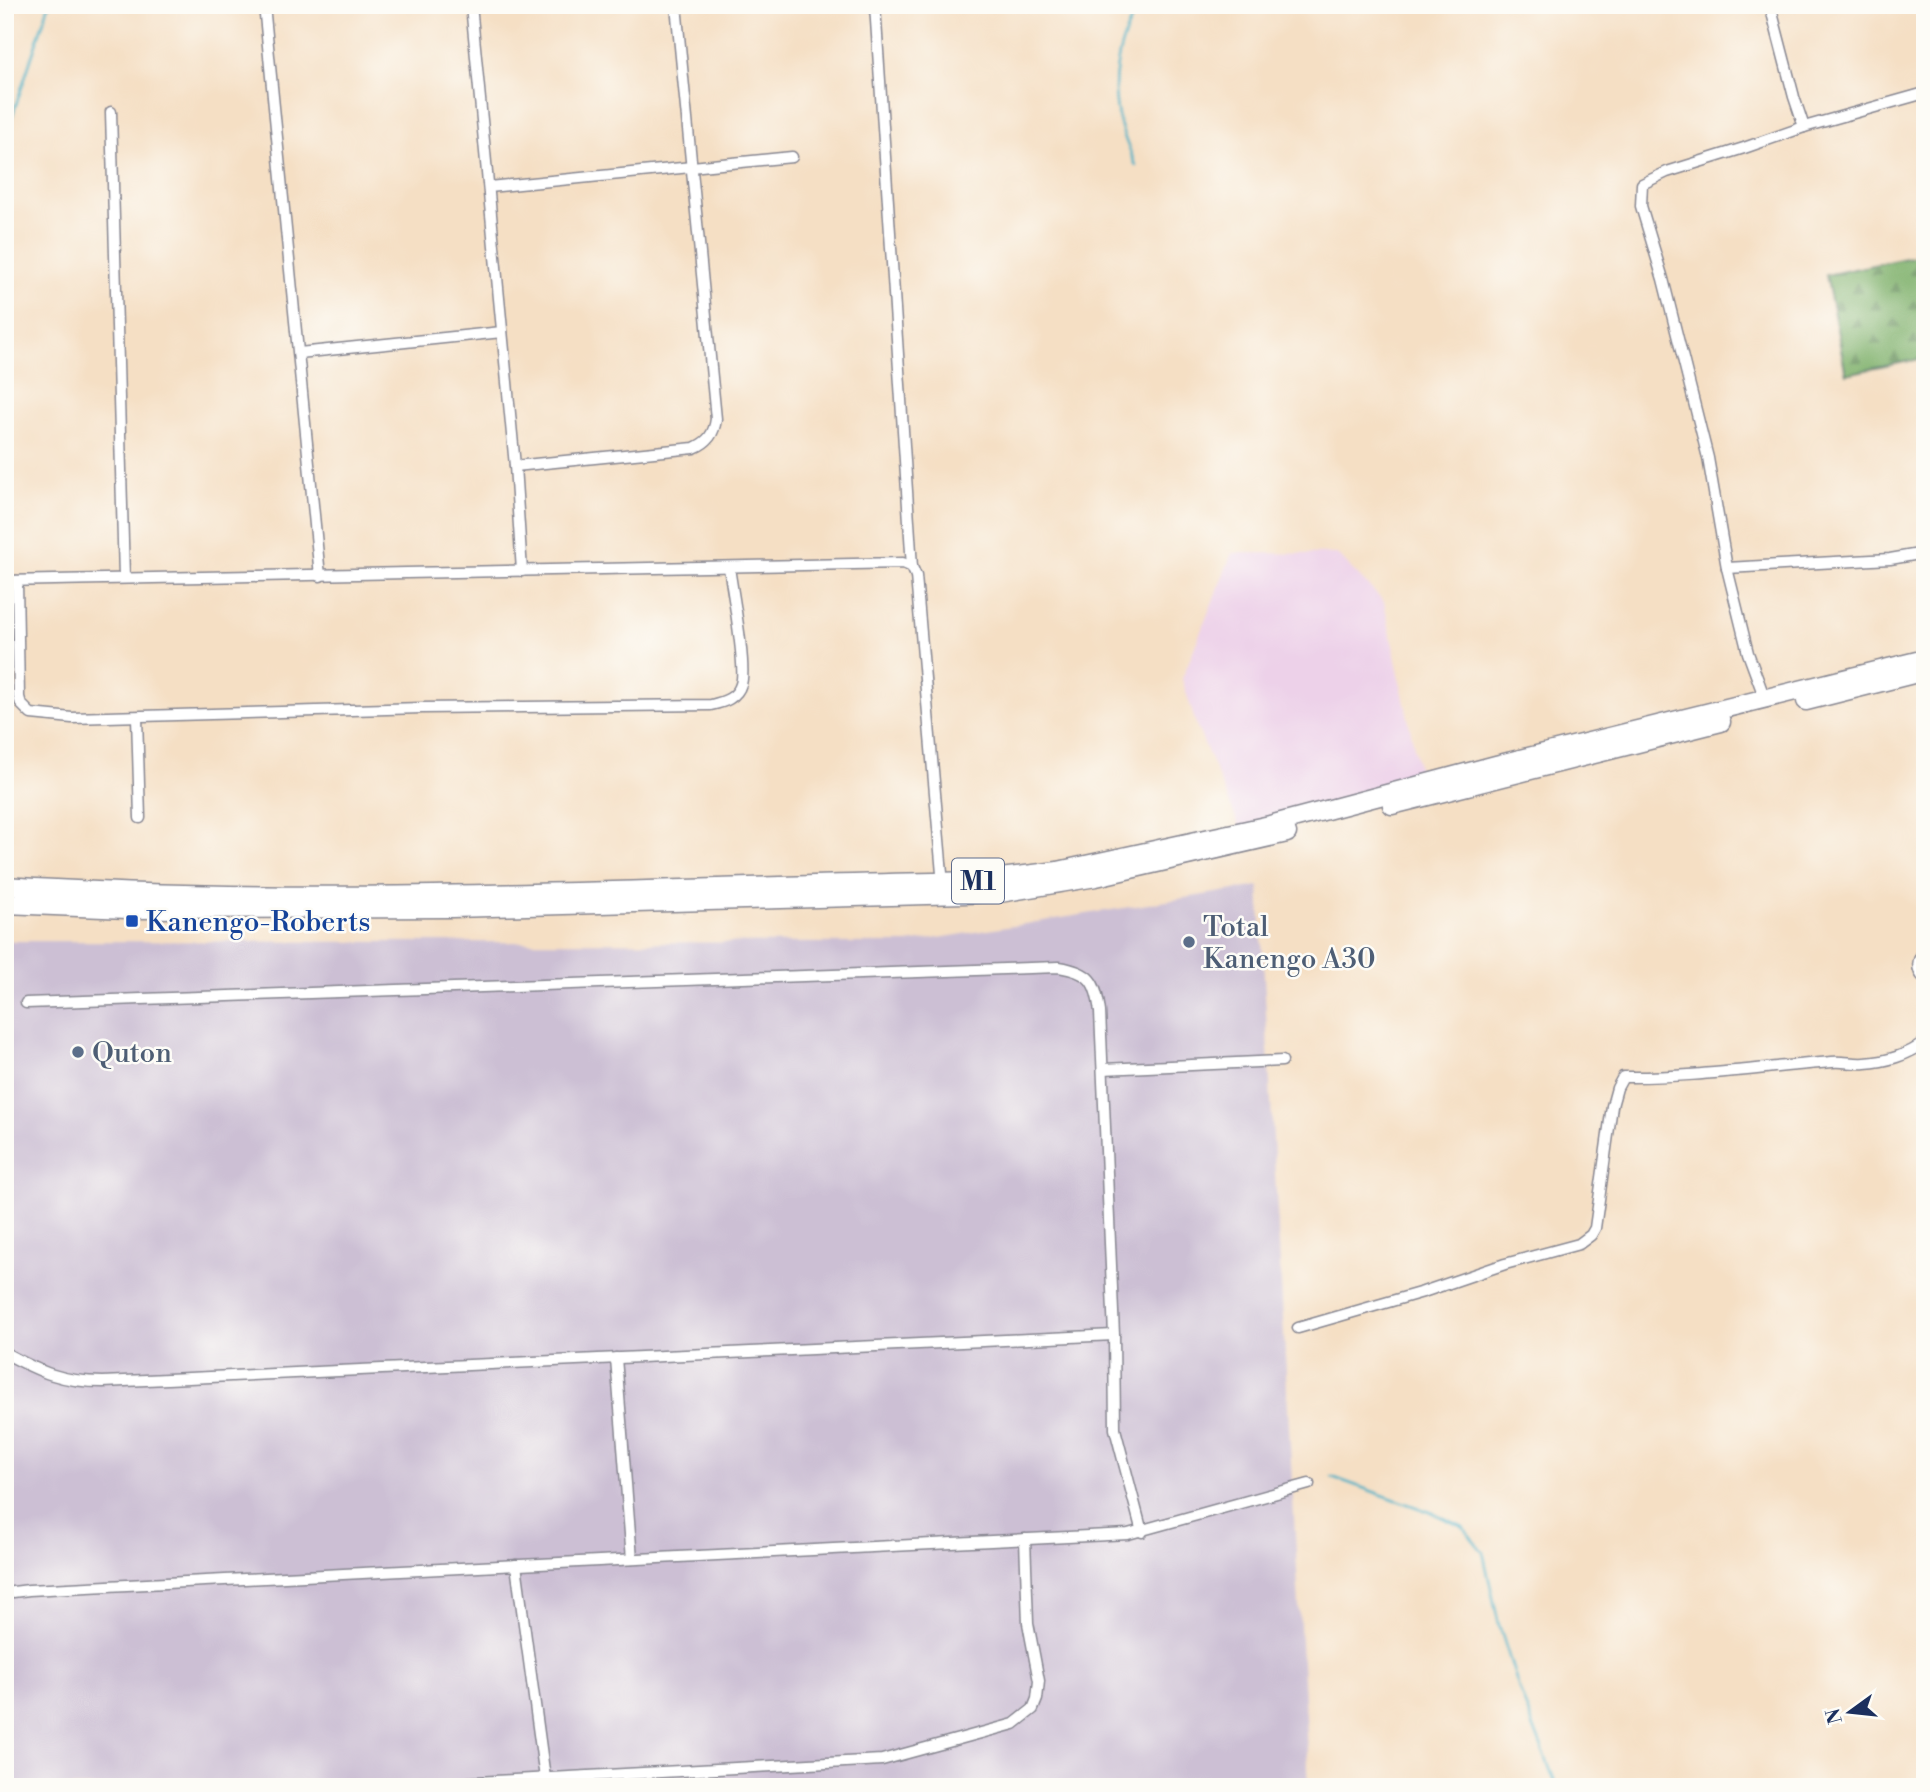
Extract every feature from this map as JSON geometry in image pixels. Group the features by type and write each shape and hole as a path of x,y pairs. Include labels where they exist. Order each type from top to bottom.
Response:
{"highway":[{"name":"M1","path":"5,904 141,909 438,908 943,889 1030,876 1270,825 1496,765 1925,659"},
{"name":"M1","path":"5,886 154,895 373,896 943,889 1000,893 1056,885 1168,862 1925,671"}],"street":[{"path":"264,5 320,576"},
{"path":"471,5 515,466 522,571"},
{"path":"515,466 694,448 710,438 716,419 676,5"},
{"path":"874,5 912,567 916,576 943,889"},
{"path":"1770,5 1804,127"},
{"path":"1765,699 1748,653 1727,568 1708,458 1663,279 1641,206 1642,184 1667,172 1744,149 1804,127 1925,93"},
{"path":"111,112 124,577"},
{"path":"489,187 792,157"},
{"path":"299,353 502,332"},
{"path":"1727,568 1889,559 1925,553"},
{"path":"5,581 892,562 912,567"},
{"path":"18,581 19,697 22,704 31,714 72,718 137,717 422,708 722,703 738,692 743,672 729,567"},
{"path":"137,717 141,818"},
{"path":"1925,950 1919,957 1918,967 1925,979"},
{"path":"26,1003 1059,967 1082,972 1093,983 1098,996 1114,1335 1115,1429 1142,1532"},
{"path":"1298,1328 1423,1292 1505,1264 1571,1247 1586,1240 1595,1228 1612,1106 1623,1077 1694,1075 1836,1061 1864,1063 1912,1051 1925,1042"},
{"path":"1102,1069 1282,1061"},
{"path":"5,1353 49,1375 85,1382 1114,1335"},
{"path":"616,1359 632,1559"},
{"path":"5,1593 1128,1534 1309,1484"},
{"path":"383,1787 882,1760 1004,1727 1021,1720 1033,1709 1037,1699 1038,1681 1028,1623 1025,1539"},
{"path":"516,1565 545,1777"}],"shaded area":[{"path":"1232,553 1337,554 1384,602 1421,781 1240,828 1197,727 1182,679"},
{"path":"1259,886 1309,1787 5,1787 5,941 908,943"}],"green space":[{"path":"1925,254 1925,358 1846,374 1826,275"}],"waterway":[{"path":"5,138 49,5"},
{"path":"1136,166 1119,119 1115,78 1123,39 1142,5"},
{"path":"1332,1477 1433,1513 1463,1527 1483,1552 1499,1625 1519,1689 1557,1787"}],"place":[{"name":"Kanengo-Roberts","path":"132,921"},
{"name":"Total Kanengo A30","path":"1189,942"},
{"name":"Quton","path":"78,1052"}]}
